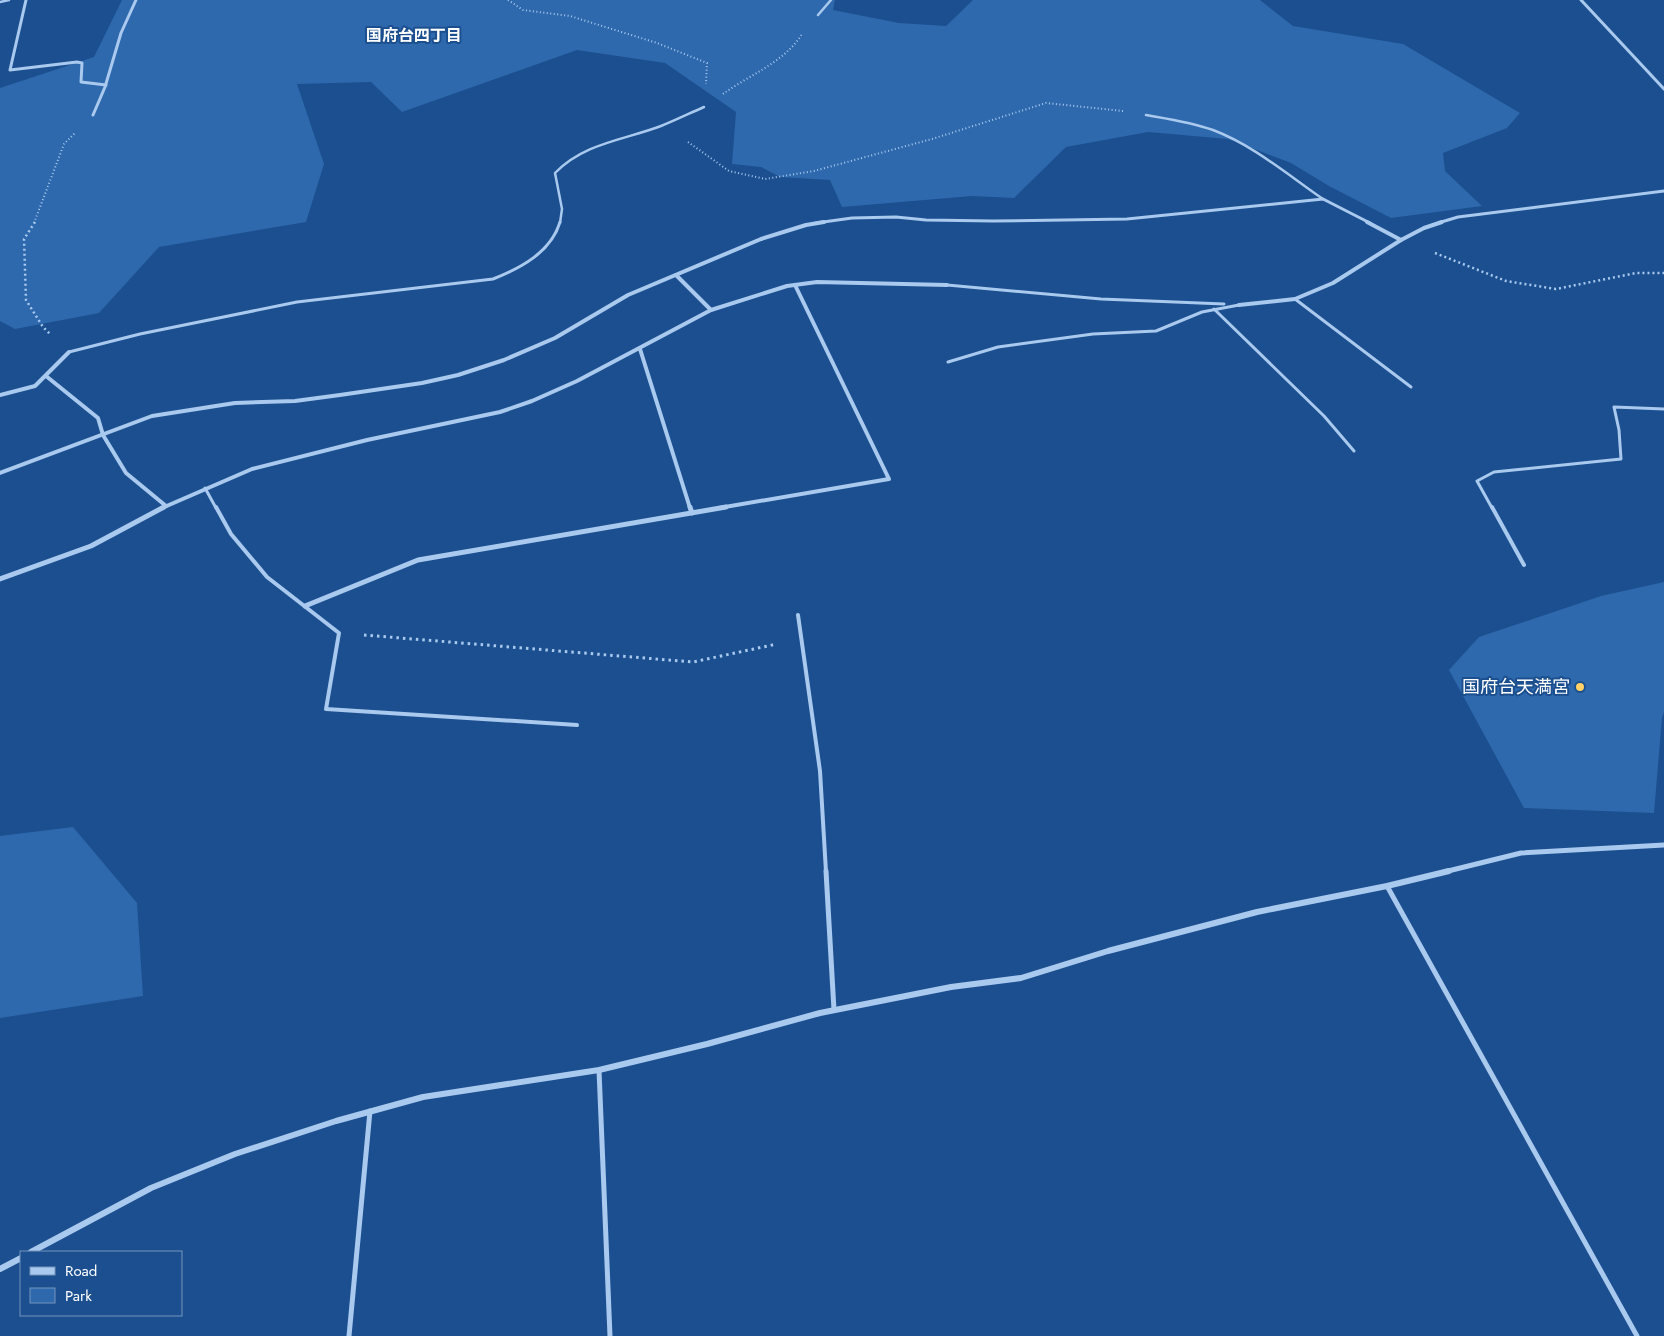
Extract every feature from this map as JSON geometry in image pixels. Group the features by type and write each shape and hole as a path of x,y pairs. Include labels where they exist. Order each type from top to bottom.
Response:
{"street":[{"path":"26,0 10,70 77,62 82,63 82,82 106,85"},
{"path":"93,115 106,85 121,33 136,0"},
{"path":"1581,0 1664,89"},
{"path":"1239,305 1295,299 1333,283 1401,240 1424,228 1458,217 1664,191"},
{"path":"0,473 152,416 235,403 304,400 422,383 458,375 504,360 555,338 628,295 761,239 806,226 852,218 896,217 926,220 993,221 1127,219 1323,199 1401,240"},
{"path":"676,275 711,310"},
{"path":"0,579 92,546 166,506 252,469 284,459 500,412 577,382 711,310 757,295 795,285 817,282 947,285"},
{"path":"305,606 418,560 889,479 795,285"},
{"path":"640,349 692,513"},
{"path":"0,395 35,386 69,352"},
{"path":"46,376 98,418 103,435 126,473 166,506"},
{"path":"33,1251 151,1188 234,1154 423,1097 599,1070 834,1010 952,987 1021,978 1108,951 1257,912 1387,886 1521,853 1664,846"},
{"path":"0,1269 20,1259"}],"lane":[{"path":"0,2 8,0"},
{"path":"818,14 830,0"},
{"path":"69,352 140,334 297,302 485,280 514,271 531,260 557,231 562,211 555,173 561,166 594,147 662,125 704,108"},
{"path":"1146,115 1199,125 1221,134 1250,150 1323,199"},
{"path":"947,285 1101,298 1239,305"},
{"path":"1295,299 1411,387"},
{"path":"948,362 998,348 1093,334 1156,331 1214,309 1239,305"},
{"path":"1214,309 1324,416 1354,452"},
{"path":"1524,565 1477,481 1494,472 1621,459 1619,430 1614,407 1664,410"},
{"path":"205,488 231,534 267,577 338,633 326,709 577,725"},
{"path":"798,615 820,771 834,1010"},
{"path":"1387,886 1637,1336"},
{"path":"599,1070 610,1336"},
{"path":"349,1336 370,1112"}],"path":[{"path":"508,0 523,10 570,16 658,43 707,62 704,108"},
{"path":"704,108 744,78 785,56 796,46 803,31 818,14"},
{"path":"662,125 728,171 765,178 814,171 932,139 1046,103 1134,112 1146,115"},
{"path":"69,352 43,327 26,300 24,239 36,220 64,144 93,115"},
{"path":"1401,240 1506,281 1556,288 1636,273 1664,273"},
{"path":"338,633 693,662 801,639"}],"green space":[{"path":"122,0 835,0 833,10 899,23 946,26 973,0 1260,0 1293,26 1403,44 1520,113 1507,128 1443,153 1445,171 1482,206 1391,218 1329,186 1291,163 1228,139 1148,132 1066,147 1014,198 972,196 842,207 830,180 780,177 761,167 732,164 736,112 665,63 577,50 402,112 371,82 297,84 324,164 306,222 159,247 99,313 15,329 0,321 0,88 94,57"},
{"path":"1664,582 1664,712 1654,813 1524,808 1449,670 1479,637 1601,596"},
{"path":"73,827 137,903 143,996 0,1018 0,836"}],"place":[{"name":"国府台天満宮","path":"1580,687"}],"district":[{"name":"国府台四丁目","path":"414,35"}]}
